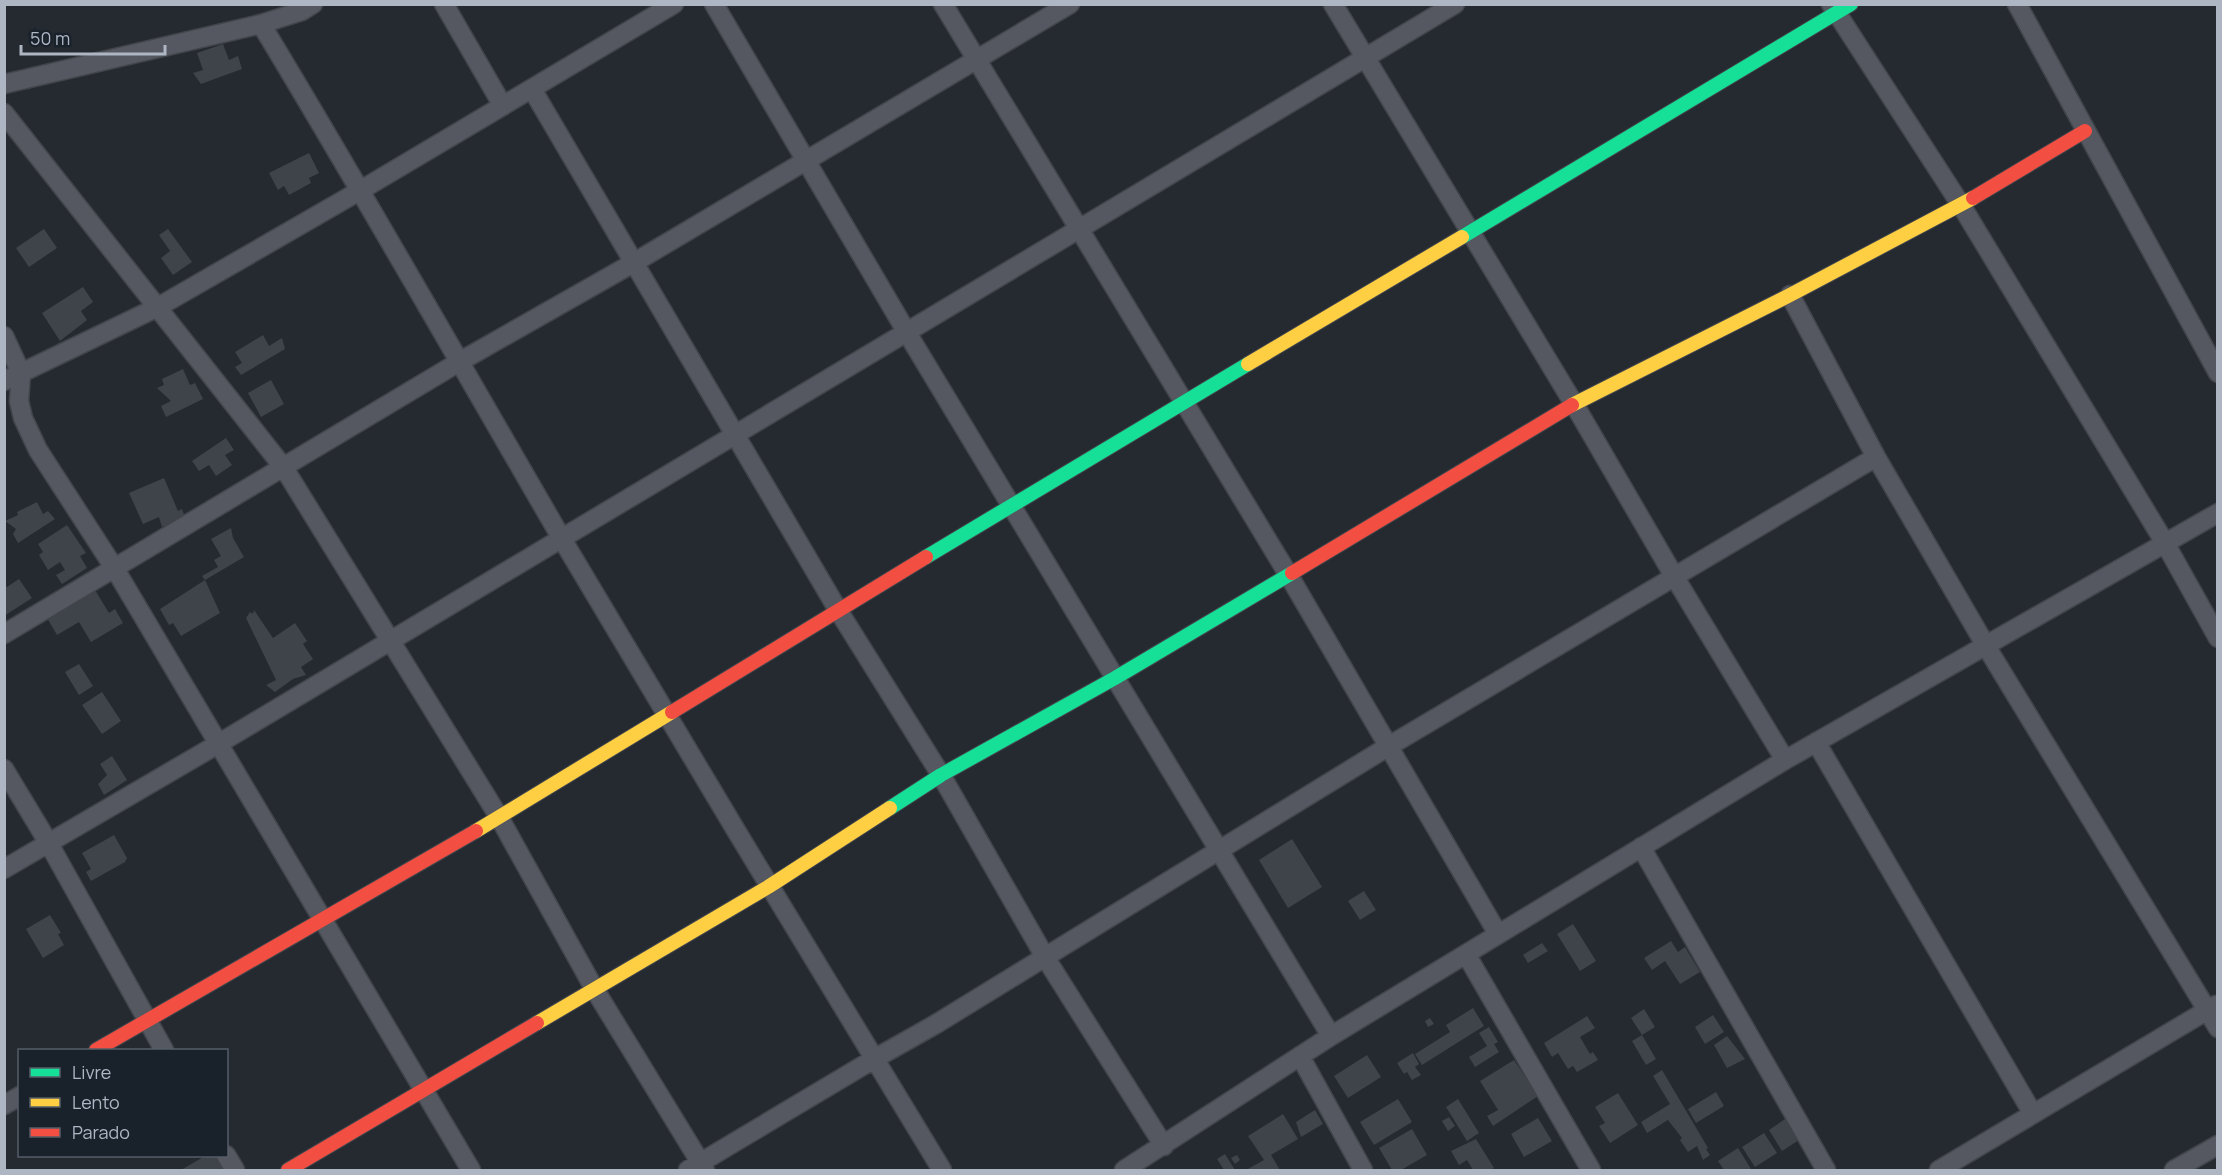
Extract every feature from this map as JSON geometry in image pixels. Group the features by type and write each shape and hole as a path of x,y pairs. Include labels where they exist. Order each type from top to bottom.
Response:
{"street":[{"path":"4,84 261,24 302,11 313,4"},
{"path":"444,4 503,106"},
{"path":"13,377 158,307 361,190 674,4"},
{"path":"714,4 906,332 1331,1036"},
{"path":"943,4 1288,574 1498,934"},
{"path":"4,634 459,362 635,262 1070,4"},
{"path":"1333,4 1785,760"},
{"path":"4,869 391,641 1455,4"},
{"path":"2017,4 2217,374"},
{"path":"98,1049 499,817 838,610 1470,233 1839,7 2165,543 2217,638"},
{"path":"261,24 361,190 459,362 768,886 942,1170"},
{"path":"532,89 838,610 941,775 1045,957 1164,1146"},
{"path":"4,113 284,468 499,817 595,990 698,1168 1389,746 1876,457"},
{"path":"288,1170 768,886 941,775 1115,678 1574,404 1790,295 1961,205 2085,131"},
{"path":"1790,295 1876,457 1986,645 2212,1007 2217,1028"},
{"path":"4,336 23,418 38,450 115,569 471,1170"},
{"path":"1124,1170 1331,1036 1785,760 2217,513"},
{"path":"1816,742 2034,1114"},
{"path":"4,769 48,842 163,1049"},
{"path":"1641,847 1826,1170"},
{"path":"1466,954 1591,1170"},
{"path":"1939,1170 2212,1007"},
{"path":"1300,1056 1363,1170"},
{"path":"4,1105 18,1097"},
{"path":"2174,1170 2217,1145"},
{"path":"227,1157 236,1170"}],"building":[{"path":"223,44 229,60 238,56 242,69 201,84 193,73 203,70 197,53"},
{"path":"309,153 319,173 309,178 311,183 289,195 284,186 278,190 269,173"},
{"path":"44,229 57,248 29,267 16,248"},
{"path":"168,229 192,262 173,275 161,258 170,251 159,235"},
{"path":"83,287 93,302 81,311 87,320 60,341 42,313"},
{"path":"263,335 269,346 282,338 285,349 241,375 235,367 242,363 235,352"},
{"path":"183,369 190,385 195,383 203,399 166,417 161,406 171,401 157,388 164,385 162,379"},
{"path":"271,380 284,404 261,417 248,393"},
{"path":"226,438 234,450 225,455 232,465 216,476 209,465 199,471 192,461"},
{"path":"164,478 178,511 182,509 185,517 162,527 159,517 143,524 129,493"},
{"path":"37,502 43,514 48,511 55,519 18,543 13,534 16,529 5,521"},
{"path":"67,525 86,553 80,556 87,568 62,584 56,575 65,570 60,562 48,570 39,555 43,552 38,544"},
{"path":"231,528 233,538 244,557 205,580 202,576 218,567 214,560 221,556 211,539"},
{"path":"19,579 32,598 4,616 4,583 7,587"},
{"path":"205,580 220,613 181,636 173,623 169,625 160,609"},
{"path":"95,590 109,613 115,609 123,623 91,642 79,622 57,635 47,618"},
{"path":"254,610 273,638 295,623 307,641 303,644 313,659 301,667 306,675 293,679 275,692 266,685 276,680 246,618 250,612 253,614"},
{"path":"79,664 93,686 79,695 65,672"},
{"path":"102,692 121,721 102,734 82,705"},
{"path":"112,756 127,780 104,795 98,784 107,775 100,764"},
{"path":"114,835 127,858 125,862 91,881 86,872 91,869 82,853"},
{"path":"1292,839 1322,887 1288,908 1259,860"},
{"path":"1364,891 1376,910 1360,920 1348,901"},
{"path":"50,915 61,933 58,934 64,945 43,958 26,929"},
{"path":"1573,924 1596,961 1580,971 1557,934"},
{"path":"1671,941 1678,952 1685,947 1700,972 1680,984 1665,961 1652,970 1644,958"},
{"path":"1542,943 1548,951 1528,963 1523,955"},
{"path":"1473,1008 1484,1026 1422,1065 1415,1054 1450,1032 1446,1025"},
{"path":"1644,1009 1655,1027 1642,1035 1631,1018"},
{"path":"1713,1015 1724,1032 1705,1044 1695,1027"},
{"path":"1587,1016 1595,1028 1580,1037 1590,1054 1593,1052 1598,1060 1577,1072 1573,1066 1568,1069 1558,1053 1552,1057 1544,1043"},
{"path":"1430,1018 1434,1024 1428,1027 1425,1021"},
{"path":"1489,1027 1498,1042 1494,1044 1499,1052 1475,1067 1469,1057 1487,1046 1479,1033"},
{"path":"1642,1035 1656,1059 1646,1065 1632,1041"},
{"path":"1727,1036 1745,1059 1727,1068 1714,1045"},
{"path":"1413,1053 1419,1064 1415,1067 1421,1075 1412,1080 1407,1072 1404,1074 1397,1063"},
{"path":"1367,1055 1381,1077 1348,1098 1334,1076"},
{"path":"1514,1060 1538,1096 1493,1126 1487,1116 1498,1110 1480,1081"},
{"path":"1662,1070 1708,1148 1706,1149 1710,1155 1703,1160 1697,1146 1688,1152 1680,1140 1682,1138 1668,1120 1647,1133 1641,1122 1670,1104 1653,1076"},
{"path":"1716,1092 1724,1106 1696,1123 1688,1109"},
{"path":"1618,1093 1638,1125 1610,1143 1599,1126 1605,1123 1595,1107"},
{"path":"1398,1099 1412,1122 1374,1145 1360,1122"},
{"path":"1458,1099 1479,1133 1467,1141 1446,1107"},
{"path":"1315,1110 1323,1124 1301,1137 1296,1122"},
{"path":"1283,1114 1298,1139 1271,1155 1280,1170 1246,1170 1264,1160 1248,1136"},
{"path":"1449,1117 1455,1126 1448,1131 1442,1121"},
{"path":"1788,1117 1802,1138 1782,1151 1769,1130"},
{"path":"1538,1118 1552,1141 1524,1157 1511,1134"},
{"path":"1412,1129 1427,1155 1401,1170 1392,1170 1379,1148"},
{"path":"1764,1133 1777,1153 1755,1167 1742,1147"},
{"path":"1476,1139 1494,1168 1473,1170 1467,1160 1459,1165 1451,1151"},
{"path":"1738,1148 1751,1169 1724,1170 1718,1161"},
{"path":"1225,1154 1235,1170 1224,1170 1217,1159"},
{"path":"1237,1155 1240,1160 1235,1164 1231,1158"},
{"path":"203,1157 220,1157 228,1170 181,1170"}],"traffic: fast":[{"path":"1462,237 1851,4"},
{"path":"926,557 1248,364"},
{"path":"890,808 941,775 1115,678 1292,573"}],"traffic: slow":[{"path":"1572,405 1790,295 1973,198"},
{"path":"1248,364 1462,237"},
{"path":"476,831 672,712"},
{"path":"537,1023 768,887 890,808"}],"traffic: jam":[{"path":"1973,198 2085,131"},
{"path":"1292,573 1572,405"},
{"path":"672,712 926,557"},
{"path":"98,1049 476,831"},
{"path":"288,1170 537,1023"}]}
